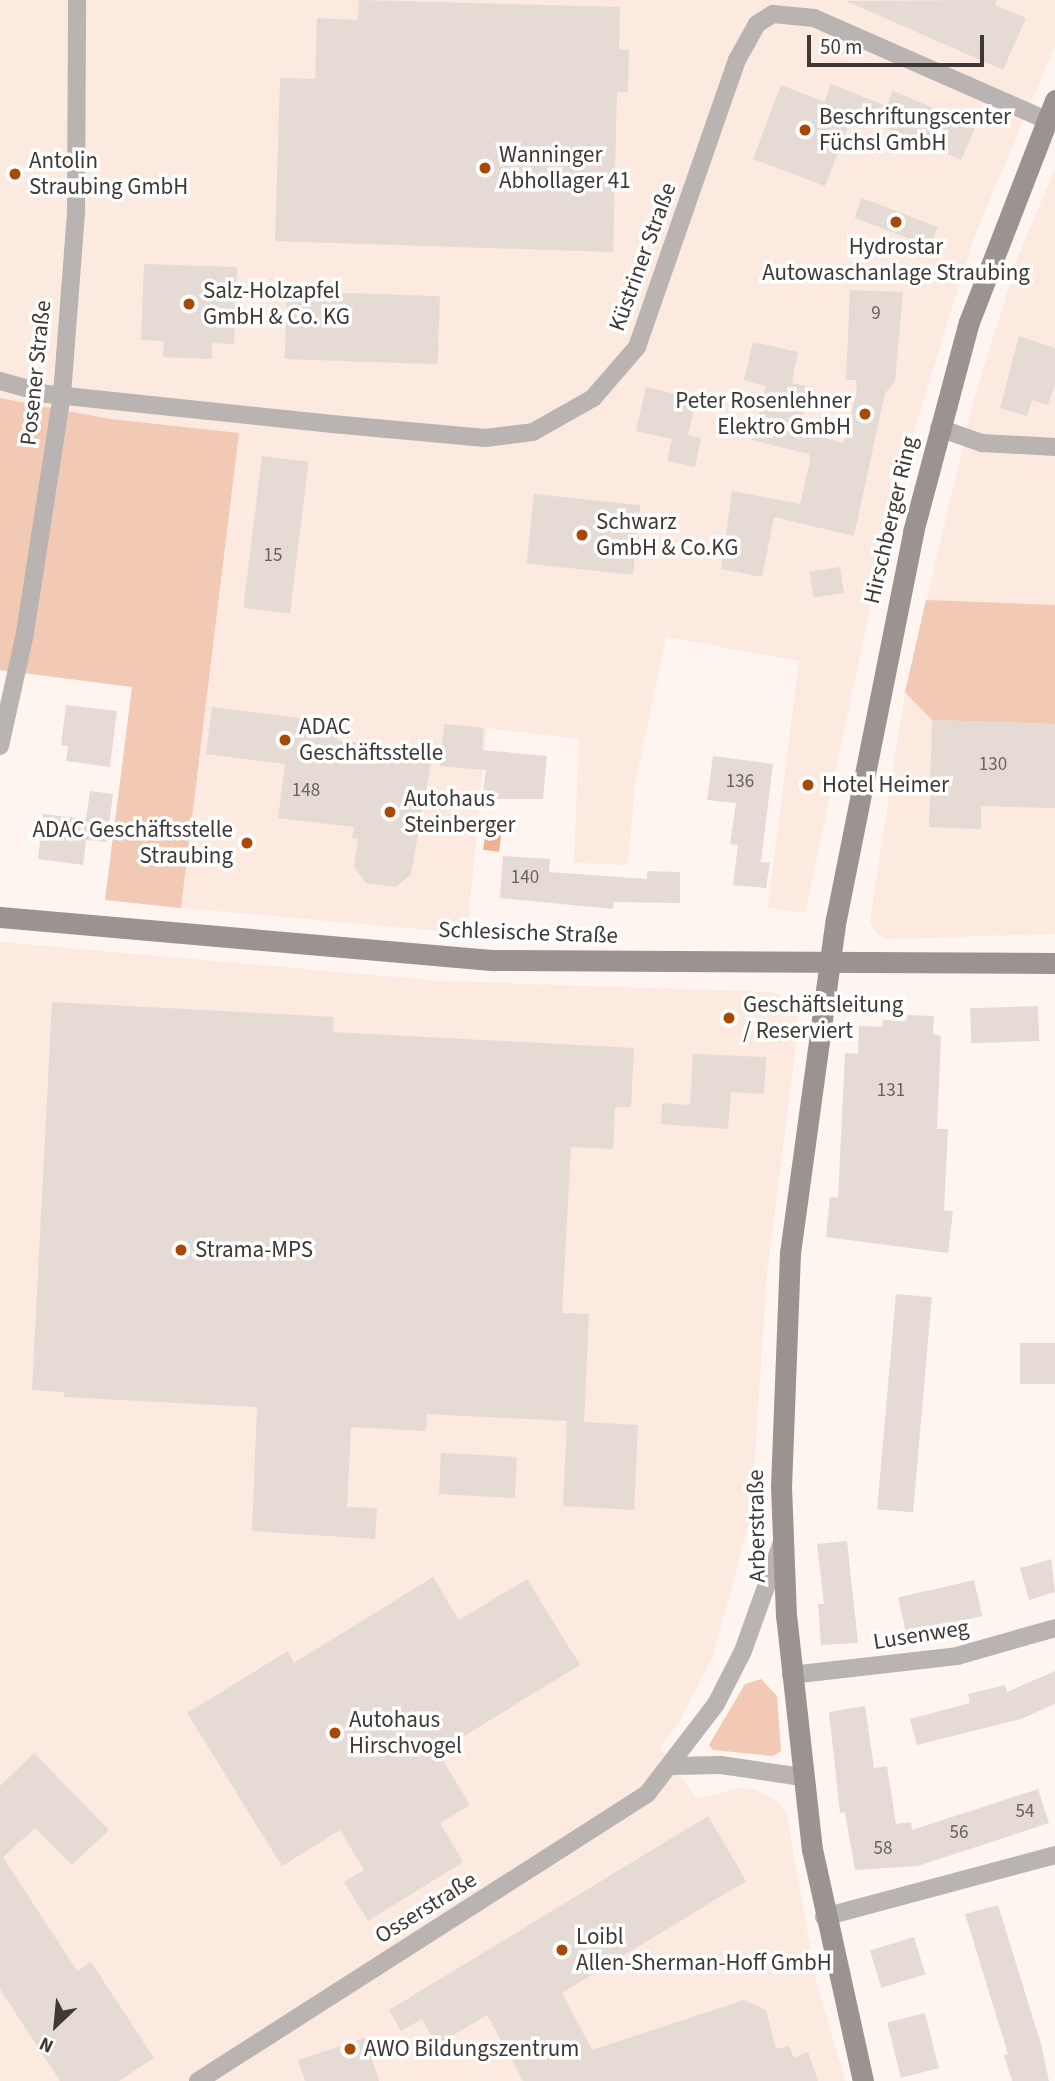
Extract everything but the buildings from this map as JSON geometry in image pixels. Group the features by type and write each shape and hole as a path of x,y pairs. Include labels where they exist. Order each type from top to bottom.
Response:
{"street":[{"name":"Posener Straße","path":"0,746 25,633 62,395 76,211 77,0"},
{"name":"Küstriner Straße","path":"0,381 62,395 485,438 533,432 574,412 611,383 637,347 737,60 757,24 773,14 814,18 1051,110"},
{"name":"Hirschberger Ring","path":"828,965 896,614 939,428 974,309 1051,110"},
{"path":"939,428 982,443 1055,447"},
{"name":"Schlesische Straße","path":"0,917 457,958 828,965 1055,963"},
{"name":"Arberstraße","path":"828,965 790,1253 782,1543 791,1675 802,1777 824,1917 863,2081"},
{"name":"Osserstraße","path":"198,2081 615,1817 673,1766 716,1704 743,1651 782,1543"},
{"name":"Lusenweg","path":"791,1675 957,1656 1055,1628"},
{"path":"673,1766 721,1765 802,1777"},
{"path":"824,1917 1055,1854"}],"shaded area":[{"path":"0,0 1055,0 1055,46 974,237 895,493 805,913 768,907 799,661 666,637 635,785 628,865 574,863 579,739 487,728 467,933 181,908 239,434 110,419 0,398"},
{"path":"1055,169 1055,934 888,939 875,932 870,920 905,692 974,399 1019,254"},
{"path":"0,398 110,419 239,433 181,908 105,900 132,687 0,670"},
{"path":"926,600 1055,605 1055,724 932,720 905,692"},
{"path":"487,819 503,821 499,852 483,850"},
{"path":"0,942 439,981 772,992 792,1003 797,1014 796,1046 767,1272 751,1516 713,1656 680,1721 660,1747 696,1799 740,1788 756,1790 778,1802 787,1816 816,1980 845,2081 0,2081"},
{"path":"761,1679 777,1696 781,1751 773,1756 713,1750 709,1745 745,1684"}],"place":[{"name":"Beschriftungscenter Füchsl GmbH","path":"805,130"},
{"name":"Wanninger Abhollager 41","path":"485,168"},
{"name":"Antolin Straubing GmbH","path":"15,174"},
{"name":"Hydrostar Autowaschanlage Straubing","path":"896,222"},
{"name":"Salz-Holzapfel GmbH & Co. KG","path":"189,304"},
{"name":"Peter Rosenlehner Elektro GmbH","path":"865,414"},
{"name":"Schwarz GmbH & Co.KG","path":"582,535"},
{"name":"ADAC Geschäftsstelle","path":"285,740"},
{"name":"Hotel Heimer","path":"808,785"},
{"name":"Autohaus Steinberger","path":"390,812"},
{"name":"ADAC Geschäftsstelle Straubing","path":"247,843"},
{"name":"Geschäftsleitung / Reserviert","path":"729,1018"},
{"name":"Strama-MPS","path":"181,1250"},
{"name":"Autohaus Hirschvogel","path":"335,1733"},
{"name":"Loibl Allen-Sherman-Hoff GmbH","path":"562,1950"},
{"name":"AWO Bildungszentrum","path":"350,2049"}]}
